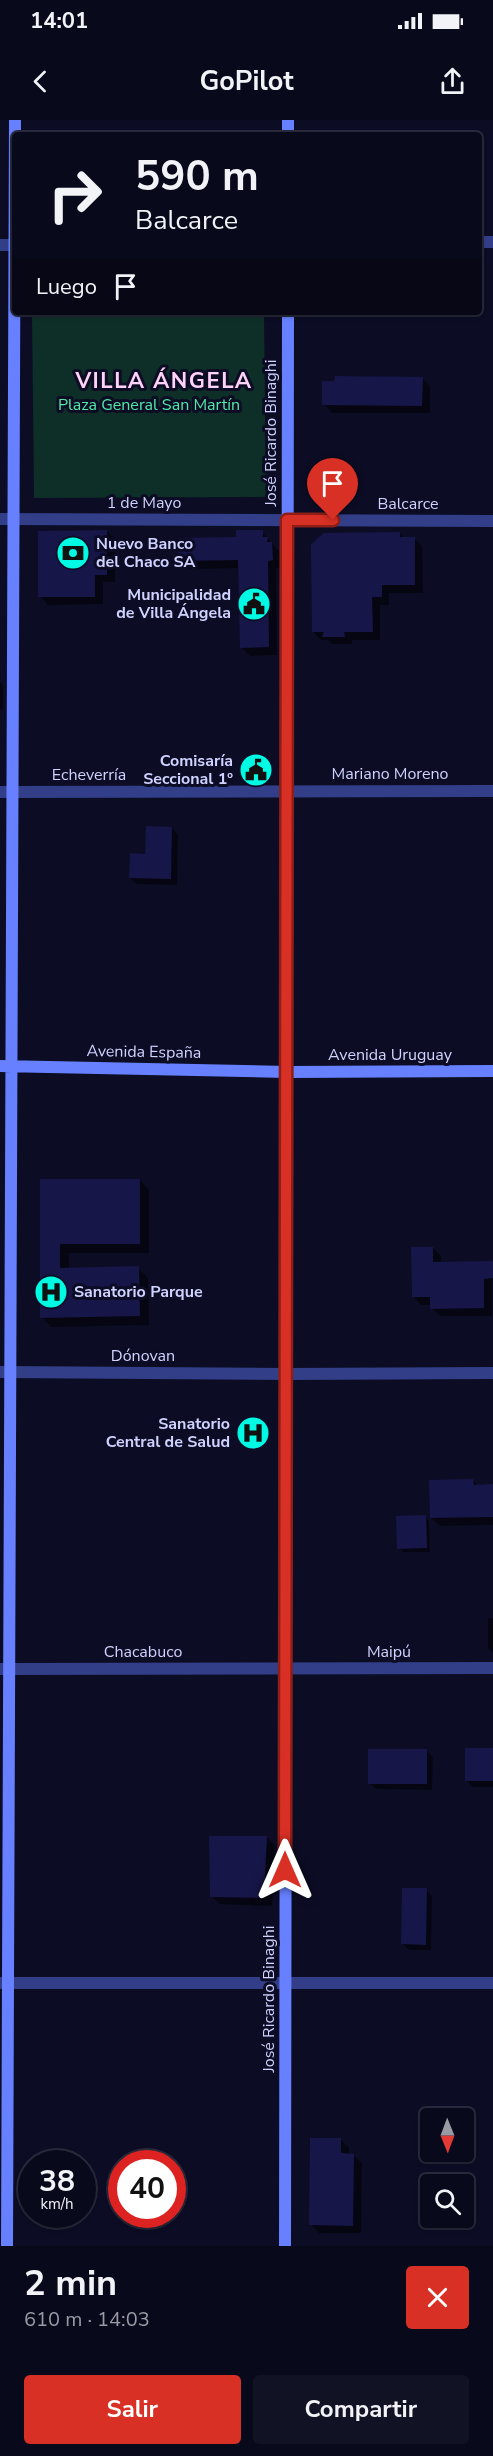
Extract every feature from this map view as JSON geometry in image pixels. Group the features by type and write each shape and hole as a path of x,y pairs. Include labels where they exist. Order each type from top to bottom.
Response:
{"street":[{"path":"7,2246 4,1983 6,792 13,519 14,315"},
{"name":"José Ricardo Binaghi","path":"285,2246 288,315"},
{"name":"1 de Mayo","path":"0,519 287,520"},
{"name":"Balcarce","path":"287,520 493,521"},
{"name":"Echeverría","path":"6,792 287,790"},
{"name":"Mariano Moreno","path":"287,790 493,791"},
{"name":"Avenida España","path":"5,1066 287,1072"},
{"name":"Avenida Uruguay","path":"287,1072 493,1071"},
{"name":"Dónovan","path":"5,1372 493,1373"},
{"name":"Chacabuco","path":"4,1669 286,1668"},
{"name":"Maipú","path":"286,1668 493,1668"},
{"path":"4,1983 493,1983"}],"green space":[{"name":"Plaza General San Martín","path":"32,315 264,315 266,497 34,498"}],"building":[{"path":"335,376 423,377 422,406 322,405 322,381 334,381"},
{"name":"Nuevo Banco del Chaco SA","path":"107,530 107,575 95,575 95,597 38,597 38,531"},
{"name":"Municipalidad de Villa Ángela","path":"236,530 263,530 263,537 268,537 267,542 272,542 273,560 268,561 269,647 240,648 238,560 179,561 178,538 236,537"},
{"path":"400,532 400,537 415,537 415,585 382,585 382,597 372,597 373,632 344,632 345,637 322,637 324,632 312,632 311,544 324,533"},
{"path":"146,826 172,827 171,879 129,878 130,853 145,854"},
{"path":"40,1179 140,1179 140,1244 60,1244 60,1268 139,1266 140,1316 40,1318"},
{"path":"411,1247 433,1247 433,1262 493,1261 493,1278 484,1279 484,1308 430,1309 430,1297 412,1297"},
{"path":"473,1479 474,1485 493,1484 493,1517 430,1518 429,1480"},
{"path":"426,1515 427,1548 397,1549 396,1516"},
{"path":"465,1748 493,1748 493,1781 465,1781"},
{"path":"368,1749 427,1749 427,1784 368,1784"},
{"path":"209,1836 267,1836 264,1898 210,1897"},
{"path":"402,1888 427,1888 426,1945 401,1944"},
{"path":"310,2138 341,2138 341,2153 354,2154 353,2226 309,2225"}],"place":[{"name":"Nuevo Banco del Chaco SA","path":"73,553"},
{"name":"Municipalidad de Villa Ángela","path":"254,604"},
{"name":"Comisaría Seccional 1º","path":"256,770"},
{"name":"Sanatorio Parque","path":"51,1292"},
{"name":"Sanatorio Central de Salud","path":"253,1433"}],"district":[{"name":"VILLA ÁNGELA","path":"164,381"}],"route":[{"path":"285,1870 287,520 333,520"}]}
